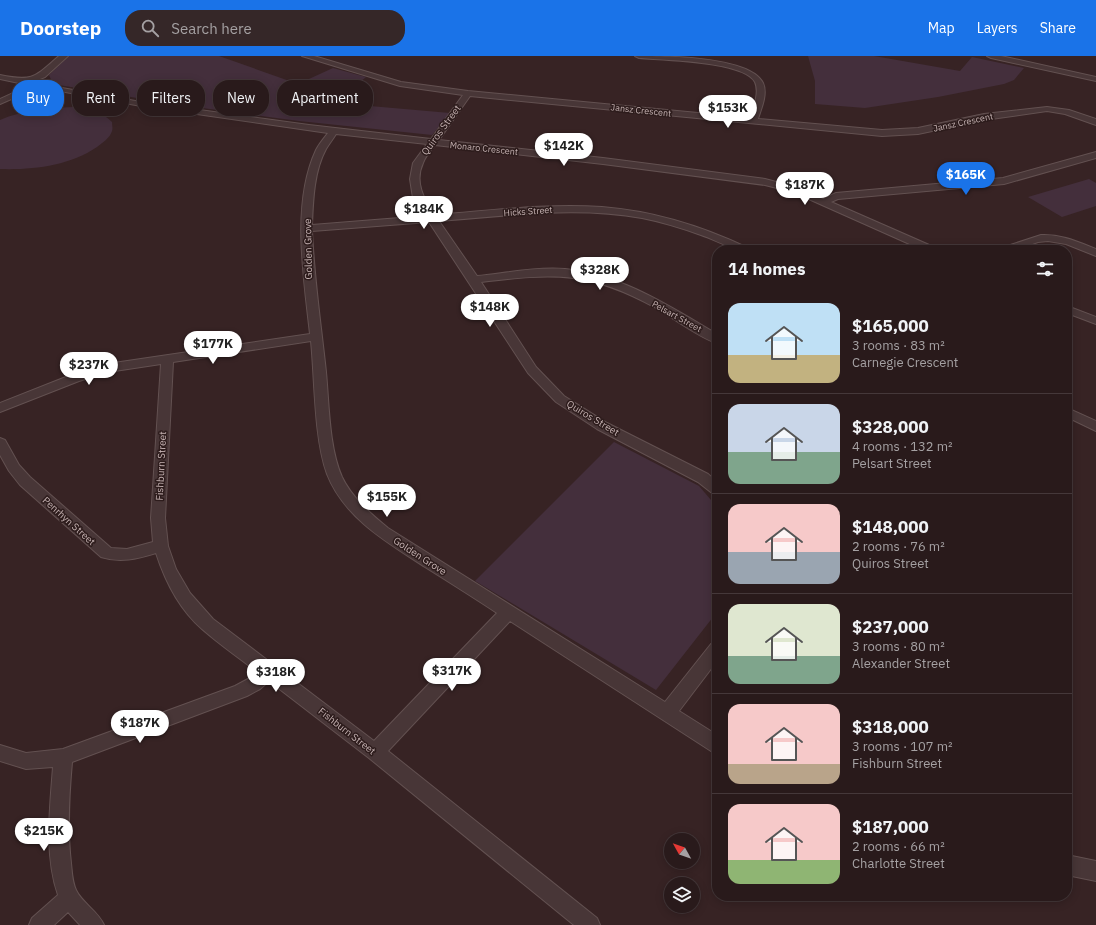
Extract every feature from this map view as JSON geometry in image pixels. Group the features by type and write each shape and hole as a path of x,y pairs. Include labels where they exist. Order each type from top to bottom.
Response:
{"street":[{"path":"44,80 64,56"},
{"name":"Jansz Crescent","path":"306,56 400,84 855,131 902,132 925,130 984,117 1047,109 1066,112 1096,122"},
{"path":"639,56 718,63 730,65 748,73 756,79 760,85 761,91 753,121"},
{"path":"992,56 1096,79"},
{"name":"Monaro Crescent","path":"0,77 12,80"},
{"name":"Monaro Crescent","path":"64,86 141,104 334,131 765,182 796,190 921,245"},
{"name":"Quiros Street","path":"468,92 418,163 415,179 418,198 474,280 532,370 560,399 602,426 704,478 712,484"},
{"path":"0,101 12,93"},
{"name":"Golden Grove","path":"334,131 321,149 314,169 309,197 307,228 309,286 316,337 326,440 331,466 347,497 364,516 383,532 712,742"},
{"path":"824,202 836,196 932,189 1004,181 1096,155"},
{"name":"Hicks Street","path":"307,228 539,210 582,209 639,215 673,222 732,245"},
{"path":"1020,245 1037,239 1049,238 1067,241 1096,253"},
{"name":"Pelsart Street","path":"474,280 518,274 547,273 577,274 602,279 627,288 712,336"},
{"path":"1072,313 1096,322"},
{"path":"0,408 86,374 107,368 316,337"},
{"name":"Fishburn Street","path":"167,359 158,518 161,546 176,584 195,611 207,624 375,752 590,925"},
{"path":"1072,415 1096,427"},
{"name":"Penrhyn Street","path":"0,442 14,468 25,481 94,544 106,552 118,556 161,546"},
{"path":"375,752 508,612"},
{"path":"667,713 712,655"},
{"path":"0,753 26,761 63,757 241,692 254,684 269,670"},
{"path":"63,757 59,809 59,845 63,881 69,898 94,925"},
{"path":"1072,866 1096,871"},
{"path":"39,925 69,898"}],"shaded area":[{"path":"69,56 219,56 287,80 277,80 277,116 373,116 373,106 450,113 432,135 262,116 269,116 269,80 213,80 213,109 205,108 205,80 137,80 137,98 129,97 129,80 72,80 72,87 64,86 64,80 51,80 49,75"},
{"path":"808,56 874,56 960,71 972,57 1024,68 1014,80 1004,84 938,97 865,108 815,104 815,81"},
{"path":"333,68 366,77 362,80 307,80"},
{"path":"64,107 72,107 72,116 105,116 112,122 111,134 97,147 75,159 63,163 25,169 0,169 0,120 12,116 64,116"},
{"path":"1089,179 1096,183 1096,206 1062,217 1028,197"},
{"path":"614,442 699,486 712,501 712,618 656,690 475,581"}]}
